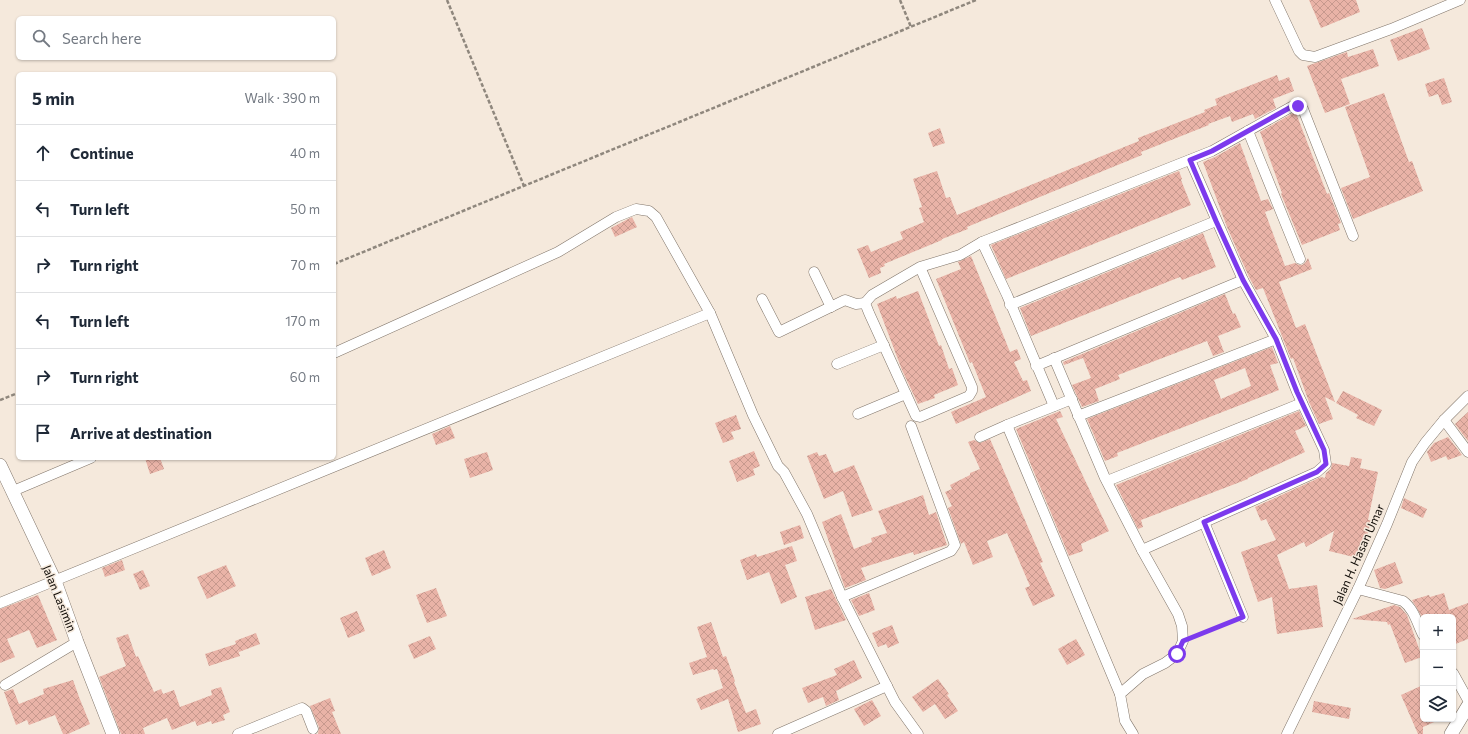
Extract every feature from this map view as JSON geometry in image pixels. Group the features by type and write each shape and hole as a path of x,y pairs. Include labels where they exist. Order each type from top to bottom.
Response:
{"street":[{"path":"1275,0 1299,51 1303,56 1315,57 1391,29 1460,0"},
{"path":"865,304 872,295 920,267 960,256 982,242 1212,151 1291,107 1298,106 1303,110 1353,236"},
{"path":"1248,131 1300,259"},
{"path":"1142,550 1317,472 1326,464 1324,450 1302,403 1276,339 1243,280 1190,160"},
{"path":"336,352 558,252 606,222 636,209 649,211 656,217 710,313 753,415 778,466 784,472 807,514 842,597 894,702 918,734"},
{"path":"1010,305 1216,221"},
{"path":"982,242 1007,295 1054,406"},
{"path":"865,304 916,416 920,417 969,396 972,391 972,387 920,267"},
{"path":"814,272 831,307"},
{"path":"1036,366 1243,280"},
{"path":"762,300 779,332 845,300 856,304 865,304"},
{"path":"0,603 710,313"},
{"path":"1078,416 1276,339"},
{"path":"837,364 884,345"},
{"path":"1054,358 1107,481 1142,550 1178,614 1182,626 1183,641 1177,654 1165,663 1143,674 1120,694"},
{"path":"858,414 906,394"},
{"name":"Jalan H. Hasan Umar","path":"1287,734 1358,589 1387,524 1412,462 1444,420 1468,396"},
{"path":"980,437 1072,400"},
{"path":"1107,481 1302,403"},
{"path":"1444,420 1468,452"},
{"path":"1007,425 1120,694 1125,721 1133,734"},
{"path":"842,597 951,551 954,545 911,426"},
{"path":"13,491 86,460"},
{"name":"Jalan Lasimin","path":"0,465 54,581 114,734"},
{"path":"1204,522 1243,617"},
{"path":"1358,589 1403,601 1408,604 1420,628"},
{"path":"5,685 77,642"},
{"path":"1456,678 1468,700"},
{"path":"778,734 795,730 887,686"},
{"path":"1451,734 1468,706"},
{"path":"238,734 302,708 306,711 313,728"}],"path":[{"path":"447,0 524,186"},
{"path":"900,0 911,27"},
{"path":"336,263 976,0"},
{"path":"0,400 16,394"},
{"path":"1183,641 1243,617"}],"building":[{"path":"1309,0 1356,0 1360,12 1321,28"},
{"path":"1422,28 1430,49 1398,61 1390,40"},
{"path":"1373,49 1379,66 1341,79 1350,104 1325,113 1307,66 1347,52 1348,57"},
{"path":"1277,75 1279,81 1289,77 1294,91 1273,99 1276,108 1255,119 1253,114 1232,122 1230,116 1208,124 1209,125 1141,152 1142,155 967,227 968,229 884,264 885,266 880,268 881,273 869,278 857,249 868,245 871,252 903,239 900,232 924,222 919,208 922,207 913,179 937,171 946,198 950,197 957,215 1139,141 1138,138 1205,112 1204,110 1217,105 1215,99"},
{"path":"1444,78 1452,102 1442,105 1438,94 1429,97 1425,84"},
{"path":"1384,93 1409,162 1412,161 1423,191 1353,219 1341,188 1370,177 1345,107"},
{"path":"1293,113 1296,113 1327,194 1329,193 1341,223 1338,224 1340,230 1302,245 1281,194 1282,193 1260,132"},
{"path":"940,128 945,143 933,147 928,133"},
{"path":"1240,143 1261,201 1268,199 1273,209 1265,212 1285,266 1295,263 1302,265 1308,258 1312,269 1279,282 1296,328 1305,324 1335,402 1325,397 1333,419 1319,424 1263,288 1256,290 1249,277 1227,227 1203,162"},
{"path":"1179,171 1191,205 1006,279 991,245"},
{"path":"632,217 637,227 615,237 611,228"},
{"path":"1203,233 1216,267 1182,280 1180,277 1031,336 1020,308"},
{"path":"971,256 1010,352 1017,349 1021,359 1014,362 1023,381 1027,380 1031,391 956,424 951,412 986,397 972,362 970,363 936,279 961,269 958,262"},
{"path":"918,291 939,346 941,345 949,369 952,368 958,385 934,395 935,398 918,404 902,370 877,304 896,296 897,299"},
{"path":"1225,294 1233,314 1235,313 1241,327 1218,336 1224,352 1213,356 1207,341 1118,375 1120,379 1095,389 1099,401 1082,407 1072,385 1091,378 1083,358 1064,365 1063,362"},
{"path":"1272,347 1278,363 1270,365 1279,390 1117,453 1118,456 1105,461 1087,419","holes":["1245,368 1251,386 1221,399 1214,380"]},
{"path":"1343,391 1382,410 1374,426 1356,418 1358,415 1336,403"},
{"path":"1060,411 1063,417 1056,419 1109,531 1081,544 1083,551 1069,556 1016,429"},
{"path":"1299,411 1306,426 1295,431 1305,452 1248,479 1141,520 1143,527 1138,529 1116,485"},
{"path":"1468,412 1468,441 1455,424"},
{"path":"736,415 741,429 731,432 734,439 723,443 715,423"},
{"path":"450,426 455,438 436,445 432,434"},
{"path":"1448,437 1462,455 1448,460 1446,456 1431,462 1427,452 1434,443"},
{"path":"990,439 1043,562 1040,563 1055,596 1033,606 1025,588 1030,586 1007,533 987,541 993,557 973,565 964,542 961,544 948,508 952,506 945,492 952,489 950,485 980,469 968,442 974,440 980,443"},
{"path":"754,451 760,466 753,469 755,475 737,482 729,461"},
{"path":"487,452 493,470 470,478 464,459"},
{"path":"817,452 819,456 826,454 834,473 854,465 873,510 852,517 843,491 824,499 807,456"},
{"path":"1351,457 1362,459 1360,468 1378,472 1368,520 1371,520 1362,559 1329,551 1334,531 1306,547 1304,542 1277,555 1289,589 1317,585 1323,627 1277,634 1272,597 1258,602 1241,552 1276,540 1266,519 1261,521 1255,507 1321,477 1325,478 1326,473 1331,469 1332,463 1349,466"},
{"path":"146,460 161,460 164,469 150,474"},
{"path":"923,495 929,515 936,512 947,545 914,555 913,552 861,568 866,580 845,588 822,522 841,514 854,549 872,542 871,538 887,533 878,511"},
{"path":"1404,498 1427,509 1423,518 1401,508"},
{"path":"800,525 804,538 784,545 780,532"},
{"path":"792,546 797,561 785,565 797,597 781,604 769,572 747,580 740,560 756,554 757,557"},
{"path":"384,550 391,568 372,576 365,558"},
{"path":"122,560 125,570 105,577 102,568"},
{"path":"1395,562 1403,583 1385,589 1380,588 1374,570"},
{"path":"226,565 236,586 207,599 197,577"},
{"path":"143,570 150,586 140,590 133,574"},
{"path":"436,588 447,616 427,623 416,595"},
{"path":"831,589 846,620 815,630 805,597"},
{"path":"869,593 875,610 859,616 851,600"},
{"path":"1444,593 1449,610 1468,603 1468,639 1456,644 1456,614 1420,614 1412,600 1429,595 1430,597"},
{"path":"38,595 57,640 37,648 29,630 7,639 15,657 0,663 0,609"},
{"path":"1394,605 1400,607 1407,615 1420,651 1420,658 1405,663 1390,624 1388,625 1387,622 1352,619"},
{"path":"357,611 365,631 348,638 340,618"},
{"path":"711,622 723,657 726,656 746,713 756,709 761,724 738,732 728,699 701,710 696,699 723,688 717,669 693,675 689,663 707,657 697,627"},
{"path":"892,625 899,643 888,648 886,644 878,647 872,633"},
{"path":"256,633 260,644 239,652 237,647 240,656 209,666 205,654 236,644 235,641"},
{"path":"128,634 136,657 138,656 154,692 161,689 163,694 174,690 180,707 212,695 211,690 221,687 230,712 223,715 225,720 212,724 211,721 197,726 195,721 172,730 167,718 143,728 145,734 121,734 99,677 126,666 116,638"},
{"path":"430,636 436,649 414,659 408,645"},
{"path":"1076,639 1085,655 1067,665 1058,649"},
{"path":"854,660 862,678 836,691 839,700 826,706 823,697 808,703 802,688 837,675 834,669"},
{"path":"938,679 949,694 947,695 958,711 945,719 935,704 923,712 912,697"},
{"path":"73,680 90,724 68,734 63,734 55,715 29,725 27,720 16,725 4,692 13,689 19,704 44,694 43,689"},
{"path":"1420,686 1420,722 1434,722 1423,727 1423,734 1418,734 1401,695"},
{"path":"330,698 335,711 332,712 341,734 318,734 319,727 310,706"},
{"path":"872,700 881,716 864,726 854,709"},
{"path":"1314,701 1351,708 1349,719 1312,712"}],"route":[{"path":"1177,654 1183,641 1243,617 1204,522 1317,472 1326,464 1324,450 1297,392 1276,339 1243,280 1190,160 1212,151 1291,107 1298,106"}]}
